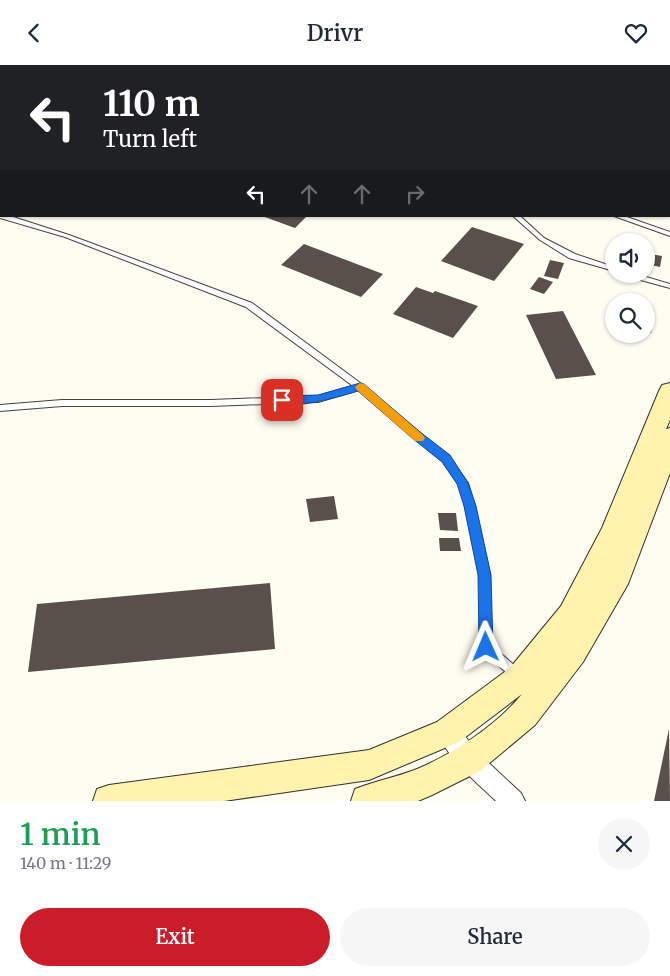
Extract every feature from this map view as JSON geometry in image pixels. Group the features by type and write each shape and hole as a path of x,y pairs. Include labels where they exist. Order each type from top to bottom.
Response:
{"main road":[{"path":"109,801 368,765 448,732 520,678 571,615 615,528 670,391"},
{"path":"366,801 421,784 470,760 524,715 573,653 614,583 652,489 670,437"}],"street":[{"path":"448,732 470,760 513,801"}],"lane":[{"path":"4,217 67,236 249,305 360,387 446,459 462,483 470,506 485,575 486,647 520,678"},
{"path":"517,217 542,239 572,256 605,266"},
{"path":"619,217 670,233"},
{"path":"655,282 670,286"},
{"path":"0,409 62,403 211,403 318,399 360,387"}],"building":[{"path":"265,217 306,217 295,228"},
{"path":"472,227 524,244 494,281 441,261"},
{"path":"304,244 383,274 361,297 281,265"},
{"path":"655,255 662,256 660,267 655,266"},
{"path":"550,260 564,263 558,279 544,276"},
{"path":"539,277 553,282 544,294 530,289"},
{"path":"416,287 433,293 435,291 478,306 453,338 393,314"},
{"path":"563,311 596,375 556,379 526,315"},
{"path":"334,496 338,519 310,522 306,499"},
{"path":"438,513 456,513 458,531 440,530"},
{"path":"439,538 459,538 461,551 440,551"},
{"path":"270,583 275,649 28,672 37,604"},
{"path":"669,729 670,801 654,801"}],"slow traffic":[{"path":"360,387 419,438"}],"route":[{"path":"282,400 318,399 360,387 446,459 462,483 470,506 485,575 486,647"}]}
